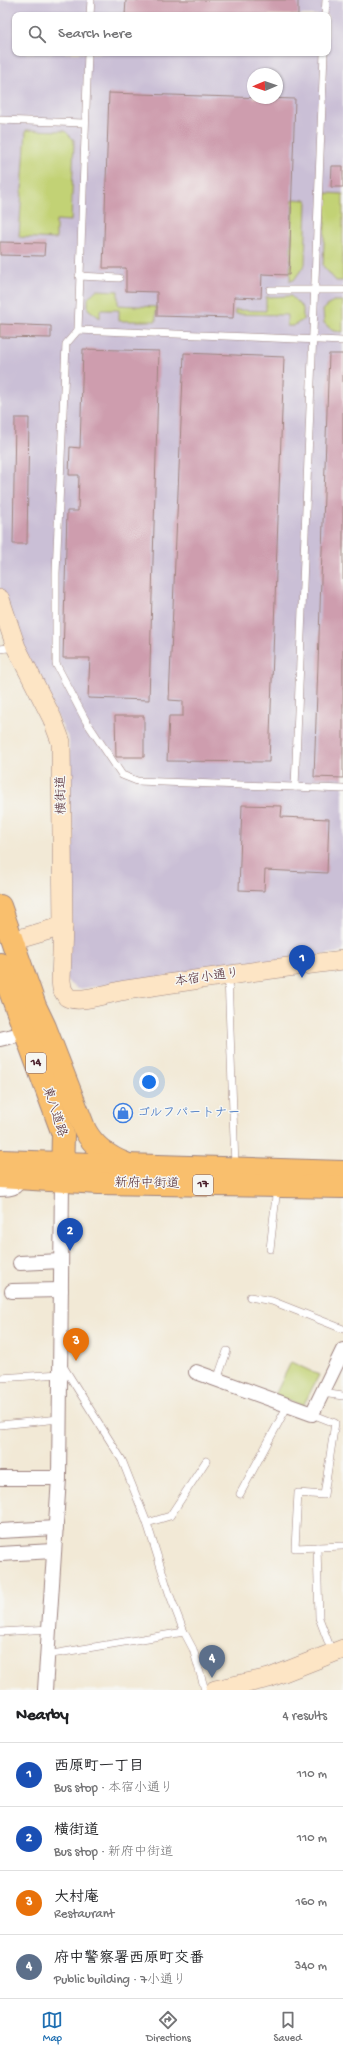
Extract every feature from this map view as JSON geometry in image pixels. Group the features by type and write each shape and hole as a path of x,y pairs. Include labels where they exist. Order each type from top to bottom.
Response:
{"main road":[{"name":"東八道路","path":"0,906 35,1006 88,1135 92,1142 108,1155 129,1165"},
{"name":"東八道路","path":"0,964 62,1134 66,1169"},
{"name":"東八道路","path":"35,1006 38,1030 75,1133 76,1147 66,1169"},
{"name":"新府中街道","path":"0,1161 66,1169 278,1187 343,1187"},
{"name":"新府中街道","path":"10,1178 66,1169 129,1165 343,1172"}],"street":[{"name":"横街道","path":"0,599 8,648 52,718 61,742 63,926 62,989 67,997 72,1000"},
{"path":"12,941 63,926"},
{"name":"本宿小通り","path":"72,1000 228,974 343,960"},
{"path":"0,1039 25,1033"},
{"path":"45,1690 46,1655 59,1478 61,1290 66,1169"},
{"path":"0,1189 12,1189 18,1184 10,1178"},
{"path":"20,1263 62,1261"},
{"path":"12,1291 61,1290"},
{"path":"196,1372 312,1414 343,1350"},
{"path":"0,1478 59,1478"},
{"path":"0,1531 56,1528"},
{"path":"0,1554 53,1551"},
{"path":"215,1690 269,1678 338,1651"}],"lane":[{"path":"90,12 91,0"},
{"path":"325,12 326,0"},
{"path":"88,56 84,123 78,330 66,344 56,573 56,664 86,721 122,775 137,781 343,788"},
{"path":"295,787 324,56"},
{"path":"0,120 84,123"},
{"path":"79,276 119,278"},
{"path":"270,290 343,290"},
{"path":"78,330 343,341"},
{"path":"228,974 235,1168"},
{"path":"270,1249 278,1187"},
{"path":"250,1297 272,1301 343,1329"},
{"path":"217,1380 227,1351"},
{"path":"0,1378 60,1368 122,1460 147,1524 184,1632 193,1649 205,1690"},
{"path":"322,1393 343,1396"},
{"path":"240,1494 288,1405"},
{"path":"312,1414 335,1423 324,1495 298,1494 295,1548 343,1546"},
{"path":"0,1425 59,1419"},
{"path":"147,1524 170,1516 206,1461"},
{"path":"317,1547 319,1618 338,1651"},
{"path":"0,1632 49,1629"},
{"path":"46,1655 184,1632"}],"shaded area":[{"path":"0,0 343,0 343,952 78,989 66,980 69,740 22,647 0,589"}],"green space":[{"path":"26,130 65,131 74,140 71,221 56,220 56,239 19,237"},
{"path":"326,193 343,194 343,281 336,281 323,266"},
{"path":"293,199 307,200 305,264 294,280 290,281"},
{"path":"96,290 118,291 118,305 156,307 156,321 119,321 119,310 100,310 100,318 88,309 88,298"},
{"path":"291,296 303,308 303,320 293,326 287,326 287,315 235,314 235,310 266,311 266,297"},
{"path":"333,301 343,301 343,332 333,331 324,323 323,310"},
{"path":"291,1362 319,1375 303,1406 275,1395"}],"building":[{"path":"126,0 298,0 298,12 125,12"},
{"path":"109,93 247,97 247,104 283,104 283,99 295,99 289,275 262,274 261,298 234,297 233,318 157,316 157,292 126,291 126,268 103,268"},
{"path":"332,166 343,166 343,187 331,187"},
{"path":"0,242 45,243 44,256 0,255"},
{"path":"0,324 51,326 51,338 0,337"},
{"path":"83,349 159,351 149,700 88,698 90,658 63,658 67,511 78,511 79,475 69,475 70,447 80,448"},
{"path":"184,353 284,357 269,762 167,761 169,716 183,716 183,701 169,700"},
{"path":"329,354 343,354 343,778 314,777"},
{"path":"15,418 29,418 27,544 13,544"},
{"path":"115,716 144,716 144,757 116,757"},
{"path":"242,805 282,806 281,817 329,819 327,873 265,870 264,891 239,890"}],"place":[{"name":"西原町一丁目","path":"302,978"},
{"name":"ゴルフパートナー","path":"123,1113"},
{"name":"横街道","path":"70,1251"},
{"name":"大村庵","path":"76,1361"},
{"name":"府中警察署西原町交番","path":"212,1678"}]}
